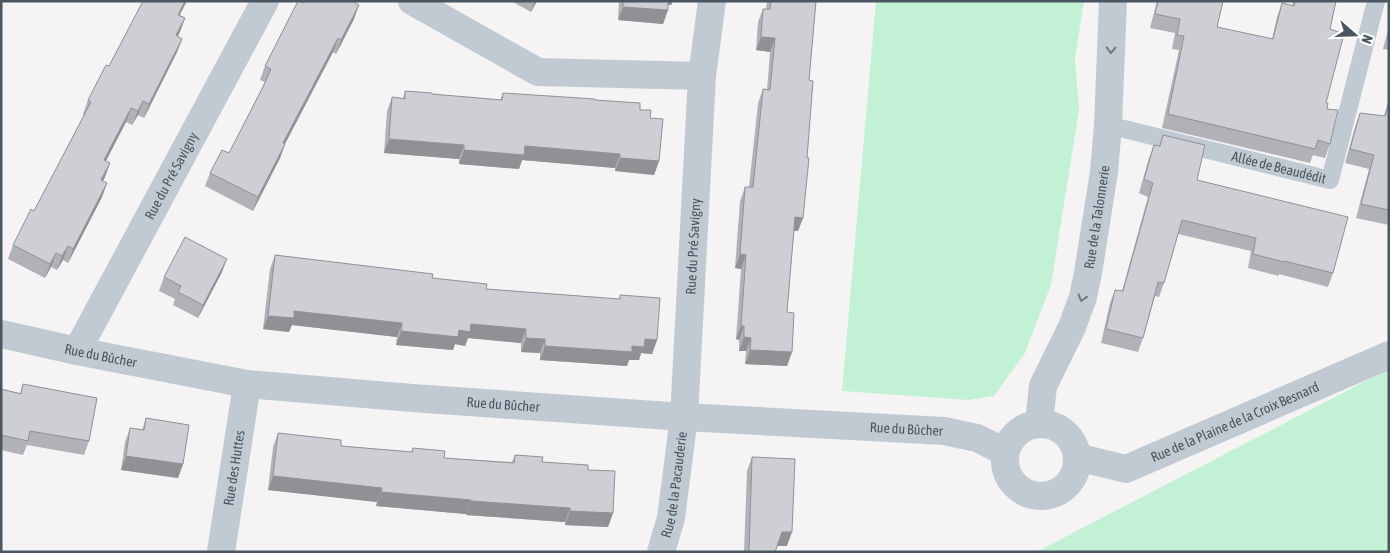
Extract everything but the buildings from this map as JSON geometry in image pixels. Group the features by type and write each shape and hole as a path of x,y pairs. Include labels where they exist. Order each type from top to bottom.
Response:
{"street":[{"name":"Rue du Pré Savigny","path":"78,351 265,1"},
{"path":"412,1 538,72 702,76"},
{"name":"Rue du Pré Savigny","path":"684,417 702,76 712,1"},
{"name":"Rue de la Talonnerie","path":"1039,424 1043,386 1066,340 1083,297 1104,172 1108,125 1113,1"},
{"name":"Rue du Bûcher","path":"1,334 247,384 422,399 684,417 944,431 977,438 1005,452"},
{"name":"Rue de la Plaine de la Croix Besnard","path":"1077,457 1126,469 1389,355"},
{"name":"Rue des Huttes","path":"221,552 247,384"},
{"name":"Rue de la Pacauderie","path":"661,552 671,518 684,417"},
{"path":"1039,424 1052,425 1065,432 1073,444 1077,457 1077,467 1073,477 1059,492 1039,497 1020,491 1006,474 1004,463 1008,443 1021,429 1039,424"}],"lane":[{"name":"Allée de Beaudédit","path":"1108,125 1330,180 1376,1"}],"green space":[{"path":"876,1 1084,1 1075,59 1079,110 1051,285 1025,353 994,396 968,400 842,391"},
{"path":"1389,369 1389,552 1036,552"}]}
